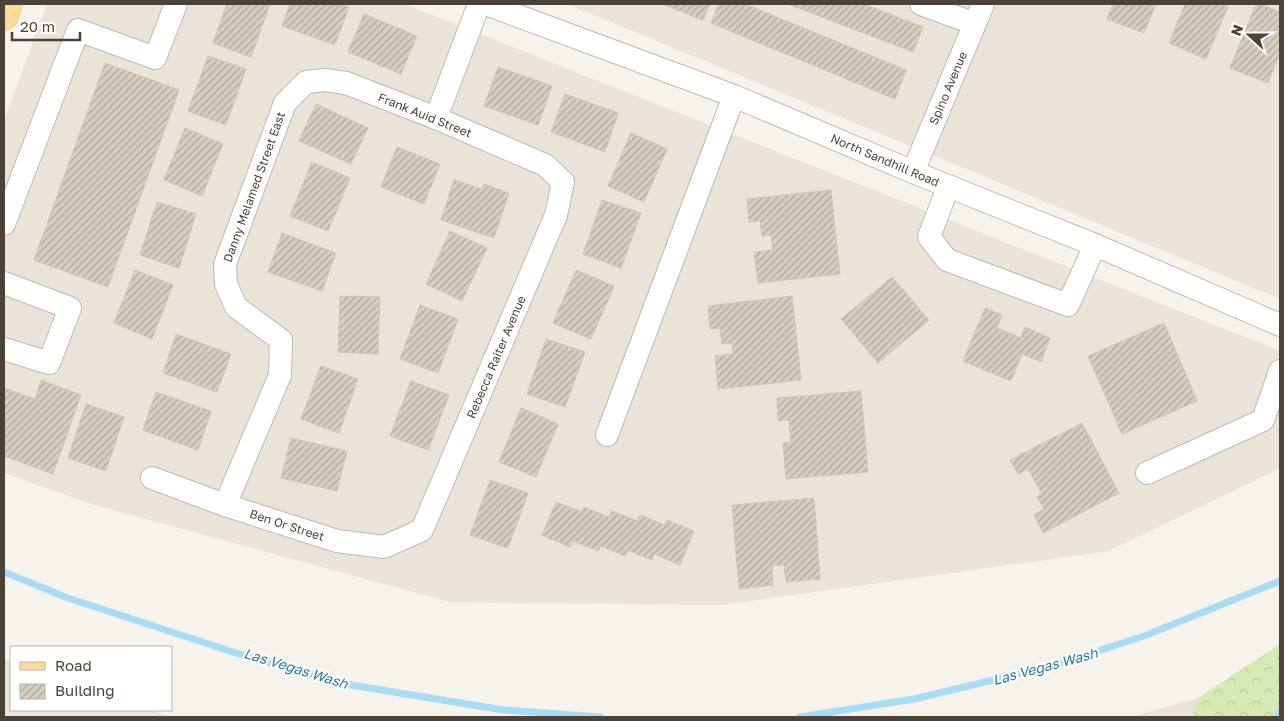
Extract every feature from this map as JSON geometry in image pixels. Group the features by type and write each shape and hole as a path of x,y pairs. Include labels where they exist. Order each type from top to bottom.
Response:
{"main road":[{"path":"4,16 8,4"}],"street":[{"path":"4,224 78,30 155,58 176,4"},
{"path":"436,118 479,4"},
{"name":"North Sandhill Road","path":"486,4 734,96 948,187 1095,245 1280,325"},
{"path":"921,4 975,24"},
{"name":"Spino Avenue","path":"913,172 984,4"},
{"name":"Frank Auid Street","path":"285,103 306,82 325,80 346,83 436,118 545,165 563,182"},
{"path":"607,435 734,96"},
{"name":"Danny Melamed Street East","path":"226,505 280,375 281,340 236,307 226,284 225,264 285,103"},
{"name":"Rebecca Raiter Avenue","path":"422,530 556,215 563,182"},
{"path":"948,187 929,237 947,260 1068,305 1095,245"},
{"path":"4,283 70,308 49,363 4,349"},
{"path":"1147,473 1262,420 1280,371"},
{"name":"Ben Or Street","path":"152,478 226,505 337,541 384,547 422,530"}],"shaded area":[{"path":"47,4 404,4 1280,351 1280,468 1109,551 720,605 450,602 91,504 4,473 4,121"},
{"path":"567,4 1280,4 1280,299"},
{"path":"4,660 10,662 10,711 152,711 170,717 4,717"},
{"path":"1198,698 1191,717 1130,717"}],"green space":[{"path":"1280,644 1280,717 1191,717 1198,698"}],"building":[{"path":"227,4 270,4 251,57 213,43"},
{"path":"290,4 339,4 349,7 335,45 282,26"},
{"path":"662,4 710,4 703,20"},
{"path":"719,4 745,4 906,70 895,99 711,23"},
{"path":"788,4 864,4 923,27 913,52"},
{"path":"1113,4 1156,4 1144,33 1107,19"},
{"path":"1185,4 1229,4 1206,59 1169,43"},
{"path":"1256,4 1261,4 1280,12 1280,53 1268,83 1230,68"},
{"path":"364,14 417,36 401,74 348,52"},
{"path":"208,56 246,69 226,125 188,111"},
{"path":"105,63 179,90 108,287 34,260"},
{"path":"498,67 552,86 538,125 484,106"},
{"path":"565,94 618,113 605,152 551,132"},
{"path":"316,104 368,128 351,164 299,141"},
{"path":"185,128 223,144 202,196 164,180"},
{"path":"631,133 667,149 644,202 608,186"},
{"path":"397,147 440,164 424,204 381,187"},
{"path":"312,162 350,178 328,231 290,216"},
{"path":"454,180 482,189 484,184 509,193 494,238 441,220"},
{"path":"831,190 840,274 758,283 754,252 773,250 771,235 762,236 760,221 749,222 747,199"},
{"path":"602,200 641,213 621,268 583,254"},
{"path":"157,202 196,214 179,268 140,255"},
{"path":"450,231 487,248 462,301 426,284"},
{"path":"282,233 336,253 322,291 268,272"},
{"path":"135,270 173,285 152,339 114,323"},
{"path":"576,270 614,286 591,339 553,323"},
{"path":"892,277 929,320 878,363 841,319"},
{"path":"340,296 380,297 378,354 338,352"},
{"path":"792,296 801,380 718,389 715,356 733,354 732,343 722,344 720,328 710,329 708,306"},
{"path":"420,305 458,319 438,373 400,359"},
{"path":"985,308 1002,315 997,328 1021,338 1025,327 1050,338 1041,362 1022,354 1011,381 963,361"},
{"path":"1164,323 1197,401 1122,434 1088,356"},
{"path":"176,334 231,354 217,392 163,373"},
{"path":"546,339 585,352 565,407 527,394"},
{"path":"321,366 358,379 339,433 301,419"},
{"path":"41,380 81,395 53,474 4,456 4,388 35,399"},
{"path":"411,381 449,395 428,450 390,436"},
{"path":"861,391 868,472 786,479 783,443 791,442 789,420 778,421 777,398"},
{"path":"156,392 211,411 198,450 143,430"},
{"path":"86,404 124,417 106,471 68,458"},
{"path":"521,408 558,424 536,477 499,462"},
{"path":"1082,423 1119,493 1043,533 1034,515 1044,509 1037,497 1042,494 1028,469 1018,474 1010,460"},
{"path":"291,438 347,451 337,491 281,478"},
{"path":"490,480 528,493 508,548 470,535"},
{"path":"814,498 820,579 786,582 784,565 772,566 773,585 739,589 732,505"},
{"path":"556,502 582,512 584,507 609,517 612,511 637,521 640,515 665,525 667,520 694,531 680,565 654,554 652,560 628,550 625,556 601,546 598,551 573,541 570,547 542,535"}],"waterway":[{"name":"Las Vegas Wash","path":"4,572 68,598 236,653 345,684 503,710 600,717"},
{"name":"Las Vegas Wash","path":"800,717 914,699 1052,666 1144,636 1280,581"},
{"path":"1277,717 1280,712"}]}
